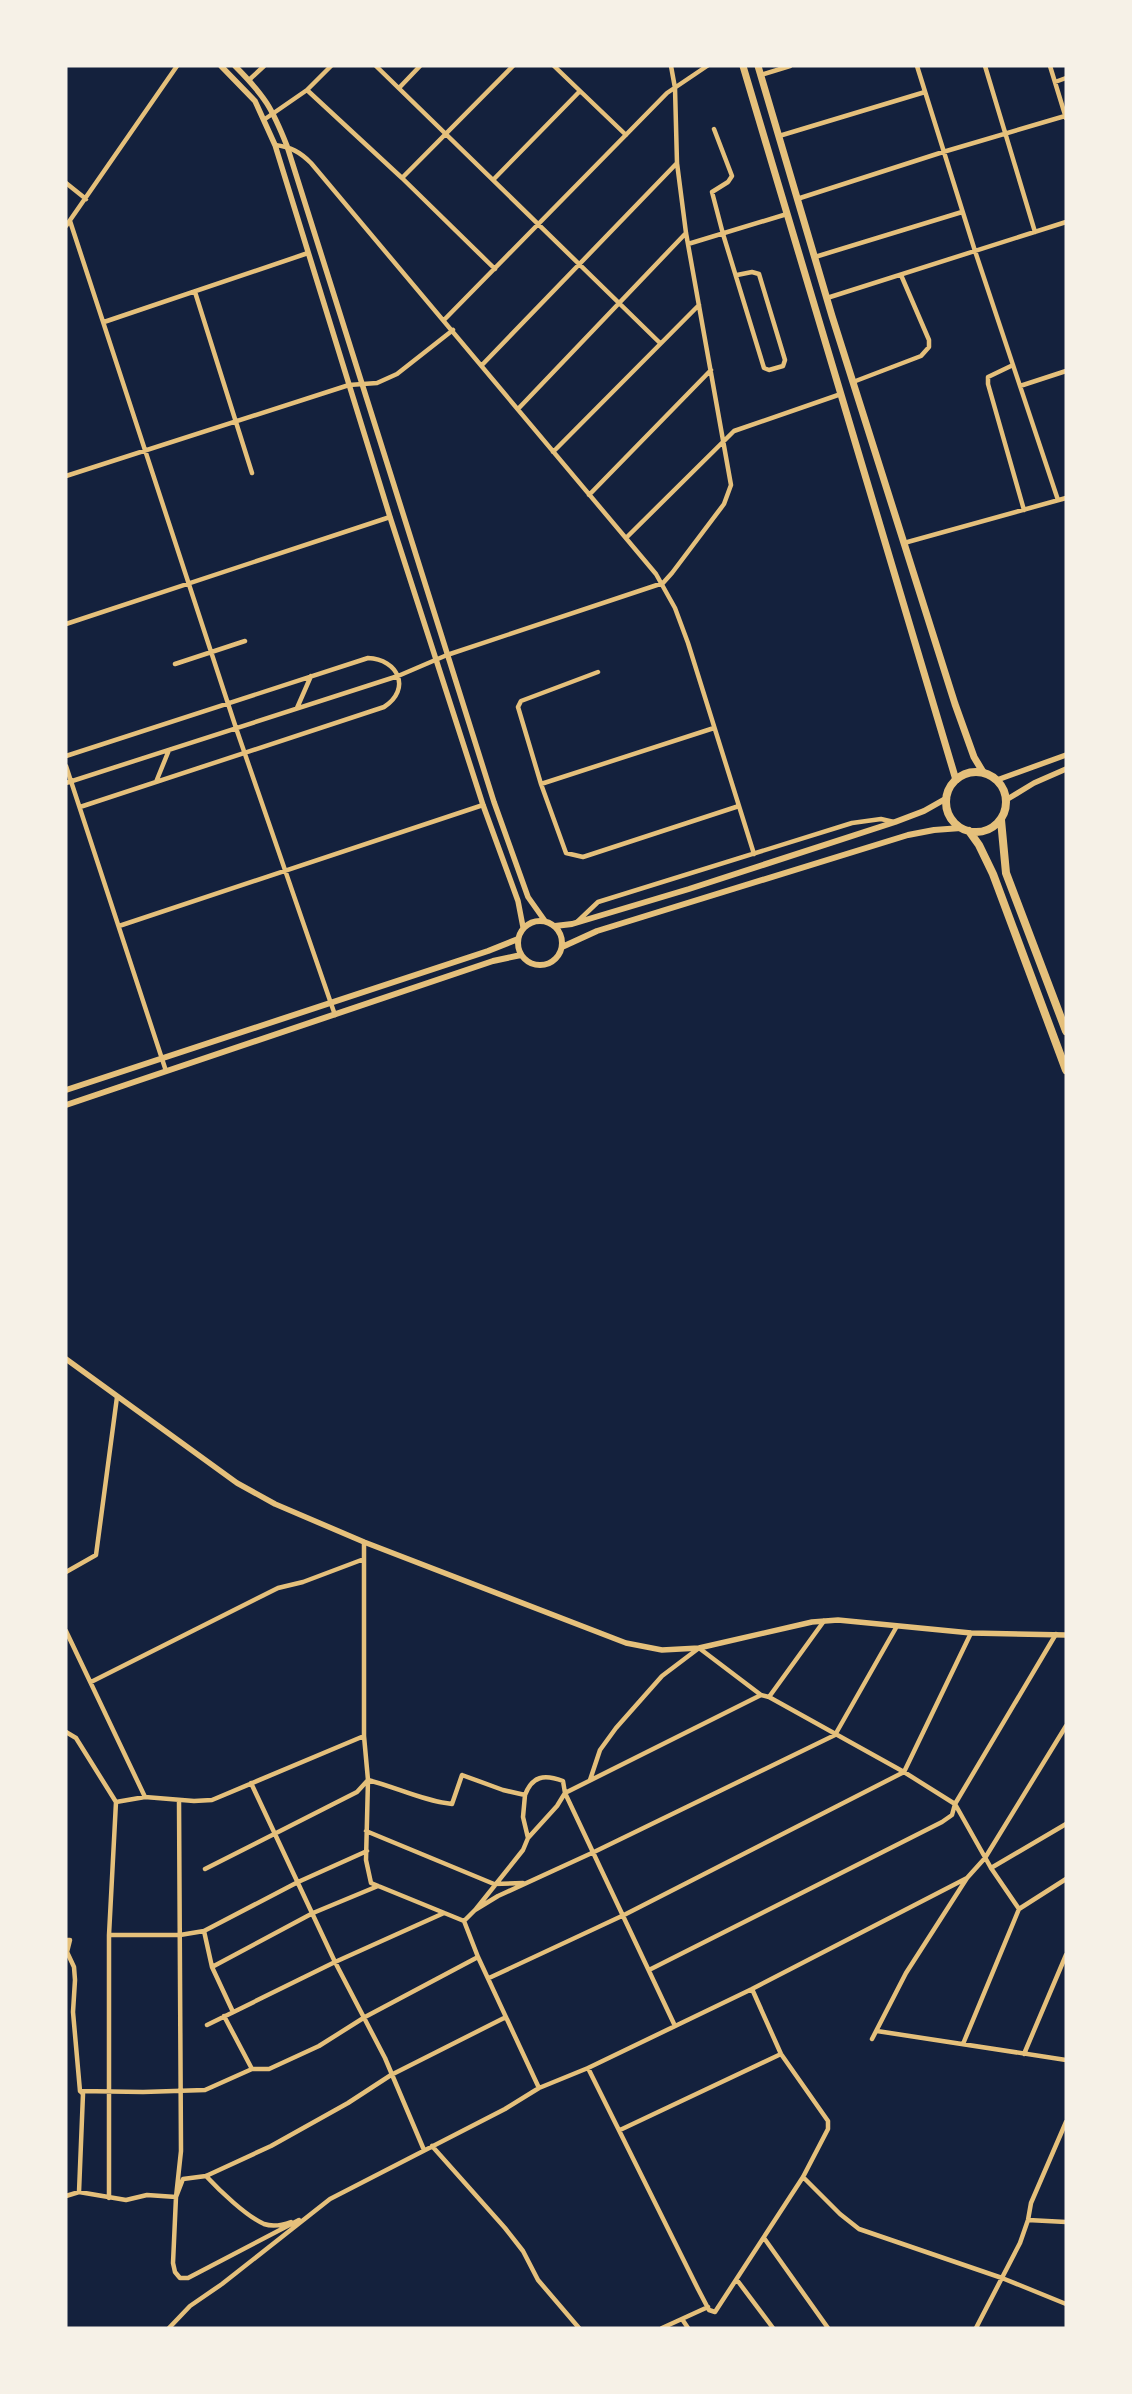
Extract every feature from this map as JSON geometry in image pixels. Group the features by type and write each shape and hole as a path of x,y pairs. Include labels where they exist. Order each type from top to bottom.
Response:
{"highway":[{"path":"1066,1031 1006,873 1001,820 1006,800 1002,786 997,780 982,772 973,772 956,780 949,789 947,798 949,815 979,845 993,874 1066,1070"},
{"path":"965,830 986,830 1001,820"}],"main road":[{"path":"743,66 956,780"},
{"path":"758,66 827,298 955,704 974,757 982,772"},
{"path":"555,926 577,922 689,889 895,822 924,811 947,798"},
{"path":"562,947 561,936 555,926 545,921 533,921 524,927 518,939 521,955 530,963 542,965 554,960 562,947 597,931 908,835 934,830 965,830"},
{"path":"66,1090 488,952 518,939"},
{"path":"66,1104 493,961 521,955"}],"street":[{"path":"66,226 176,66"},
{"path":"222,66 255,101 265,119 275,145 390,517 483,805 515,892 524,927"},
{"path":"235,66 259,89 274,114 288,146 447,655 526,891 531,902 545,921"},
{"path":"249,80 264,66"},
{"path":"265,119 307,90 330,66"},
{"path":"376,66 660,343"},
{"path":"399,88 420,66"},
{"path":"402,178 513,66"},
{"path":"554,66 626,135"},
{"path":"69,782 398,676 447,655 663,583 672,574 724,504 731,485 686,233 677,163 675,88 671,66"},
{"path":"444,320 626,135 675,88 707,66"},
{"path":"760,75 790,66"},
{"path":"917,66 962,212 1058,500"},
{"path":"985,66 1035,232"},
{"path":"798,199 943,152 1066,117 1050,66"},
{"path":"1055,82 1066,78"},
{"path":"307,90 402,178 495,269"},
{"path":"493,180 580,91"},
{"path":"779,136 925,92"},
{"path":"714,129 732,176 728,182 712,192 723,234 764,368 770,370 783,366 785,360 761,277 756,272 736,275"},
{"path":"275,145 288,146 300,152 311,163 453,330 589,495 627,537 663,583 675,608 754,854"},
{"path":"482,365 677,163"},
{"path":"66,183 86,199"},
{"path":"815,257 962,212"},
{"path":"688,244 787,214"},
{"path":"70,221 236,728 335,1015"},
{"path":"827,298 1066,222"},
{"path":"518,409 686,233"},
{"path":"104,322 308,253"},
{"path":"853,382 921,356 929,347 929,340 901,275"},
{"path":"195,292 252,473"},
{"path":"553,452 699,305"},
{"path":"66,476 349,385 377,383 397,374 453,330"},
{"path":"1013,365 993,373 988,377 988,384 1024,510"},
{"path":"589,495 711,370"},
{"path":"1020,386 1066,371"},
{"path":"627,537 734,431 841,394"},
{"path":"904,543 1066,498"},
{"path":"66,624 390,517"},
{"path":"175,664 245,641"},
{"path":"66,756 368,658 386,661 398,676 399,689 391,702 384,707 80,807"},
{"path":"598,672 521,701 518,713 566,853 572,856 583,857 739,806"},
{"path":"297,708 310,676"},
{"path":"541,784 714,728"},
{"path":"156,782 169,750"},
{"path":"997,780 1066,755"},
{"path":"66,766 69,782 80,807 166,1071"},
{"path":"1006,800 1034,783 1066,769"},
{"path":"119,926 483,805"},
{"path":"577,922 598,902 852,823 881,819 895,822"},
{"path":"66,1359 256,1494 364,1542 626,1643 662,1650 699,1648 824,1621 971,1633 1066,1635"},
{"path":"66,1572 96,1555 117,1397"},
{"path":"364,1542 364,1736 368,1780 366,1832 368,1873 371,1882 378,1886 464,1921 478,1957 539,2088"},
{"path":"91,1682 278,1588 304,1582 364,1559"},
{"path":"769,1698 824,1621"},
{"path":"475,1910 498,1896 835,1736 897,1626"},
{"path":"66,1631 145,1797"},
{"path":"489,1978 624,1915 904,1772 971,1633"},
{"path":"649,1970 942,1822 952,1815 955,1804 1056,1634"},
{"path":"699,1648 761,1695 904,1772 955,1804 985,1858 1018,1909"},
{"path":"590,1780 600,1750 616,1728 662,1676 699,1648"},
{"path":"464,1921 523,1850 528,1838 557,1806 565,1793 761,1695"},
{"path":"872,2039 906,1973 967,1878 985,1858 1066,1726"},
{"path":"66,1732 76,1738 116,1802 109,1935 109,2198"},
{"path":"116,1802 145,1797 212,1800 364,1736"},
{"path":"368,1780 394,1786 433,1802 452,1804 462,1775 503,1790 525,1795"},
{"path":"528,1838 523,1817 525,1795 529,1783 538,1778 556,1778 563,1781 565,1793 675,2026"},
{"path":"205,1869 357,1792 368,1780"},
{"path":"251,1783 335,1962 385,2058 391,2076 424,2150"},
{"path":"179,1800 181,2151 176,2197 173,2263 175,2272 180,2278 188,2278 304,2217 337,2195 505,2109 539,2088 588,2068 675,2026 967,1878"},
{"path":"991,1868 1066,1824"},
{"path":"366,1832 494,1884 527,1883"},
{"path":"109,1935 180,1935 204,1931 298,1882 367,1851"},
{"path":"963,2044 1018,1909 1066,1879"},
{"path":"212,1967 313,1913 378,1886"},
{"path":"207,2025 335,1962 444,1913"},
{"path":"204,1931 212,1967 233,2012"},
{"path":"66,1940 70,1940 67,1952 74,1967 76,1980 73,2012 80,2091 83,2094 79,2192"},
{"path":"1024,2054 1066,1955"},
{"path":"80,2091 205,2090 252,2069 268,2068 319,2046 365,2017 478,1957"},
{"path":"588,2068 708,2307 712,2312 716,2311 803,2177 828,2129 828,2121 781,2054 752,1988"},
{"path":"224,2016 252,2069"},
{"path":"176,2197 183,2179 206,2176 271,2146 348,2103 391,2076 506,2017"},
{"path":"876,2030 1066,2060"},
{"path":"620,2130 781,2054"},
{"path":"976,2328 1020,2244 1028,2220 1031,2203 1066,2122"},
{"path":"432,2146 505,2228 523,2251 538,2280 579,2328"},
{"path":"206,2176 249,2213 266,2224 283,2224 304,2217"},
{"path":"803,2177 844,2218 858,2229 1002,2278 1066,2304"},
{"path":"66,2196 79,2192 126,2200 147,2195 176,2197"},
{"path":"170,2328 190,2306 271,2246 304,2217"},
{"path":"1028,2220 1066,2222"},
{"path":"764,2238 828,2328"},
{"path":"737,2280 773,2328"},
{"path":"662,2328 708,2307"},
{"path":"682,2319 688,2328"}]}
